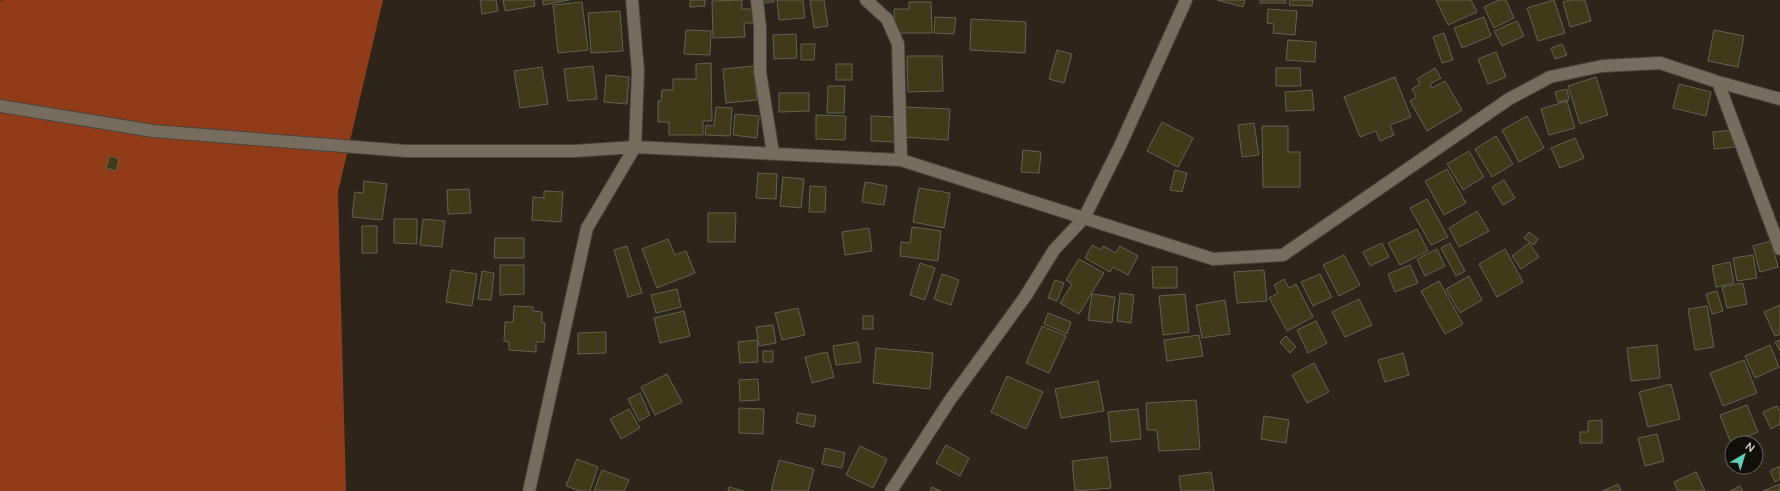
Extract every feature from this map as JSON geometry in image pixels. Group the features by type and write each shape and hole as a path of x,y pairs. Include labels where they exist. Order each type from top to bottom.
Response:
{"street":[{"path":"529,491 588,228 635,147 638,71 632,0"},
{"path":"757,0 760,27 760,72 773,153"},
{"path":"866,0 887,19 898,44 901,160"},
{"path":"891,491 950,400 1025,297 1054,250 1084,218 1120,146 1186,0"},
{"path":"0,106 153,131 406,152 575,150 635,147 901,160 1213,259 1283,256 1509,99 1550,77 1602,66 1660,63 1718,82 1780,98"},
{"path":"1718,82 1780,249"}],"shaded area":[{"path":"383,0 338,192 346,491 0,491 0,1"}],"building":[{"path":"480,0 496,0 498,11 482,14"},
{"path":"503,0 534,0 535,6 505,11"},
{"path":"543,0 569,0 543,5"},
{"path":"690,0 705,0 705,6 690,7"},
{"path":"742,0 742,9 752,9 753,23 744,23 745,37 713,38 712,1"},
{"path":"761,0 774,0 774,2 762,3"},
{"path":"777,0 803,0 805,18 779,20"},
{"path":"810,0 824,0 828,26 814,28"},
{"path":"1217,0 1245,0 1243,7"},
{"path":"1260,0 1286,0 1286,3 1260,3"},
{"path":"1290,0 1313,0 1312,6 1289,5"},
{"path":"1436,0 1471,0 1477,12 1448,25"},
{"path":"1499,0 1506,0 1514,18 1494,28 1484,7"},
{"path":"1554,0 1565,33 1538,41 1527,8"},
{"path":"1570,0 1585,0 1591,21 1570,27 1563,2"},
{"path":"582,2 588,50 558,53 553,5"},
{"path":"909,2 931,2 932,33 895,33 894,9 909,9"},
{"path":"1268,9 1297,11 1295,35 1273,33 1274,24 1267,23"},
{"path":"620,11 623,51 591,53 588,13"},
{"path":"935,17 956,18 954,34 934,33"},
{"path":"1484,17 1491,36 1462,48 1454,28"},
{"path":"971,19 1026,22 1025,53 970,50"},
{"path":"1517,21 1524,36 1502,46 1494,31"},
{"path":"686,30 711,31 710,55 684,54"},
{"path":"1714,30 1744,36 1738,67 1708,61"},
{"path":"1444,33 1453,60 1442,63 1433,37"},
{"path":"796,34 797,58 774,59 773,35"},
{"path":"1288,40 1316,42 1315,62 1286,60"},
{"path":"801,44 815,44 814,60 801,60"},
{"path":"1562,44 1567,55 1555,59 1551,48"},
{"path":"1057,50 1072,54 1064,83 1049,79"},
{"path":"1496,52 1506,77 1488,84 1478,59"},
{"path":"907,56 942,56 943,91 908,92"},
{"path":"711,63 712,121 703,121 703,135 669,135 669,122 658,122 658,101 661,101 662,90 673,90 673,79 696,79 696,64"},
{"path":"836,64 852,64 852,80 836,80"},
{"path":"593,66 597,99 568,101 564,69"},
{"path":"754,66 757,100 726,103 723,69"},
{"path":"542,67 548,104 520,108 514,71"},
{"path":"1276,68 1300,68 1301,86 1276,86"},
{"path":"1435,68 1441,78 1430,84 1432,88 1445,81 1462,110 1427,131 1410,101 1416,97 1412,89 1420,84 1417,79"},
{"path":"606,75 629,77 627,104 604,102"},
{"path":"1395,77 1411,117 1390,125 1394,135 1380,141 1376,131 1360,137 1344,97"},
{"path":"1596,77 1608,115 1580,124 1568,86"},
{"path":"1679,84 1711,92 1706,116 1673,108"},
{"path":"828,86 845,86 844,113 827,113"},
{"path":"1567,89 1569,100 1558,102 1555,92"},
{"path":"1312,90 1314,110 1286,111 1285,92"},
{"path":"779,93 809,93 809,111 779,112"},
{"path":"1567,101 1575,128 1549,135 1541,109"},
{"path":"716,107 732,108 730,136 705,135 706,125 714,126"},
{"path":"906,107 950,109 948,140 904,137"},
{"path":"735,114 759,116 757,138 733,135"},
{"path":"816,115 846,116 845,140 816,139"},
{"path":"871,116 898,117 897,142 871,141"},
{"path":"1527,116 1544,148 1519,162 1502,130"},
{"path":"1162,122 1193,138 1178,167 1147,151"},
{"path":"1254,123 1259,155 1242,157 1238,125"},
{"path":"1262,126 1288,126 1288,152 1300,152 1300,187 1263,187"},
{"path":"1733,130 1735,147 1714,149 1713,132"},
{"path":"1496,136 1513,164 1492,177 1475,149"},
{"path":"1575,138 1584,158 1560,168 1551,148"},
{"path":"1023,150 1041,152 1039,173 1021,172"},
{"path":"1469,151 1484,177 1463,190 1447,164"},
{"path":"110,156 119,159 116,171 106,168"},
{"path":"1447,169 1466,203 1444,215 1425,181"},
{"path":"1175,170 1187,173 1182,192 1170,190"},
{"path":"758,173 777,174 776,199 756,198"},
{"path":"783,177 804,179 801,208 780,206"},
{"path":"1504,180 1515,198 1503,205 1492,187"},
{"path":"364,181 387,184 382,220 352,217 355,192 363,193"},
{"path":"865,182 887,186 884,205 862,202"},
{"path":"810,186 826,187 825,212 809,212"},
{"path":"919,188 950,193 944,228 913,222"},
{"path":"469,189 471,213 448,214 447,190"},
{"path":"544,191 563,192 561,222 532,220 533,197 544,198"},
{"path":"1427,199 1448,237 1431,245 1410,208"},
{"path":"1477,211 1489,231 1459,247 1449,228"},
{"path":"708,213 736,213 735,242 708,242"},
{"path":"394,219 417,219 417,244 394,243"},
{"path":"423,219 445,221 442,247 420,245"},
{"path":"362,226 377,226 377,253 362,253"},
{"path":"912,227 941,231 938,261 900,256 901,242 910,243"},
{"path":"869,228 872,251 845,255 842,232"},
{"path":"1417,229 1428,251 1400,265 1388,243"},
{"path":"1529,232 1538,239 1534,245 1524,238"},
{"path":"495,238 524,238 524,258 494,258"},
{"path":"668,239 675,255 686,251 695,273 657,288 642,249"},
{"path":"1771,241 1778,267 1760,272 1753,246"},
{"path":"1382,243 1389,257 1370,266 1363,252"},
{"path":"1450,243 1465,271 1456,276 1441,248"},
{"path":"1529,243 1539,257 1521,269 1512,256"},
{"path":"1092,245 1101,250 1103,246 1116,253 1120,246 1138,256 1128,275 1113,267 1110,272 1085,258"},
{"path":"627,246 642,293 628,297 614,250"},
{"path":"1437,249 1445,266 1425,276 1417,259"},
{"path":"1505,249 1523,282 1497,297 1479,264"},
{"path":"1344,255 1360,285 1339,296 1323,265"},
{"path":"1753,255 1757,278 1737,281 1733,258"},
{"path":"1079,259 1104,273 1079,314 1060,303 1072,284 1066,280"},
{"path":"1730,262 1734,283 1716,287 1712,266"},
{"path":"920,263 935,268 925,300 910,295"},
{"path":"500,265 524,265 524,294 500,295"},
{"path":"1410,265 1418,283 1395,292 1388,274"},
{"path":"1152,267 1177,267 1177,288 1153,288"},
{"path":"451,270 477,274 472,306 446,302"},
{"path":"1264,270 1267,301 1237,303 1234,272"},
{"path":"482,271 494,273 491,300 478,299"},
{"path":"942,274 959,280 951,305 934,299"},
{"path":"1320,274 1332,297 1313,306 1301,282"},
{"path":"1469,276 1482,300 1460,313 1446,289"},
{"path":"1284,279 1289,288 1296,284 1313,317 1287,331 1269,298 1278,293 1274,285"},
{"path":"1055,280 1064,283 1057,301 1048,298"},
{"path":"1439,281 1463,324 1445,334 1421,291"},
{"path":"1743,283 1747,304 1727,308 1722,287"},
{"path":"677,289 681,307 656,313 651,295"},
{"path":"1717,291 1723,311 1712,314 1706,294"},
{"path":"1120,293 1134,295 1131,323 1117,321"},
{"path":"1092,294 1115,297 1112,323 1088,320"},
{"path":"1185,294 1189,332 1163,335 1159,296"},
{"path":"1359,299 1372,325 1345,337 1332,312"},
{"path":"1225,300 1230,334 1202,338 1196,305"},
{"path":"1780,305 1780,334 1775,336 1764,312"},
{"path":"514,306 533,307 533,311 542,312 542,323 545,323 544,342 536,342 536,352 509,350 509,342 504,341 505,322 513,322"},
{"path":"1707,306 1714,347 1695,350 1688,309"},
{"path":"798,308 805,335 782,340 775,313"},
{"path":"684,311 690,336 660,343 654,318"},
{"path":"1048,313 1071,322 1067,334 1044,324"},
{"path":"863,316 873,316 873,329 863,329"},
{"path":"1316,321 1327,343 1308,353 1297,330"},
{"path":"773,325 776,343 759,346 756,327"},
{"path":"1042,326 1066,336 1049,373 1026,363"},
{"path":"606,332 606,353 578,354 578,333"},
{"path":"1199,335 1203,356 1167,361 1164,340"},
{"path":"1286,336 1296,347 1290,353 1280,342"},
{"path":"757,340 758,362 740,363 738,342"},
{"path":"1780,340 1780,351 1775,342"},
{"path":"858,342 861,362 836,365 833,346"},
{"path":"1657,345 1660,378 1631,381 1627,348"},
{"path":"1770,345 1779,367 1755,378 1745,356"},
{"path":"876,348 933,353 930,389 873,383"},
{"path":"763,351 773,351 773,362 763,362"},
{"path":"827,352 834,377 812,383 805,357"},
{"path":"1403,353 1409,375 1385,382 1378,360"},
{"path":"1744,360 1757,393 1723,406 1710,373"},
{"path":"1314,363 1329,392 1307,403 1292,375"},
{"path":"667,374 682,402 655,415 641,387"},
{"path":"1007,376 1043,392 1026,429 991,412"},
{"path":"758,379 759,400 740,401 739,380"},
{"path":"1098,381 1104,411 1061,418 1055,389"},
{"path":"1671,384 1680,419 1648,427 1639,392"},
{"path":"640,393 650,415 639,421 628,399"},
{"path":"1196,400 1200,449 1159,451 1157,430 1147,430 1146,403"},
{"path":"1747,405 1758,432 1751,435 1728,435 1720,415"},
{"path":"1777,406 1780,411 1780,424 1771,429 1763,412"},
{"path":"739,408 764,409 763,434 739,433"},
{"path":"629,409 640,428 621,439 610,419"},
{"path":"1138,409 1141,439 1111,442 1108,412"},
{"path":"798,413 816,416 814,427 796,423"},
{"path":"1264,416 1289,420 1286,443 1261,439"},
{"path":"1602,420 1602,443 1580,443 1580,432 1588,432 1588,421"},
{"path":"1657,434 1664,461 1645,466 1638,438"},
{"path":"946,445 969,458 960,476 936,463"},
{"path":"860,446 887,459 873,488 846,475"},
{"path":"825,448 845,453 842,468 822,464"},
{"path":"1107,457 1111,488 1075,491 1072,461"},
{"path":"577,459 598,467 590,491 580,491 566,486"},
{"path":"779,460 814,469 808,491 771,491"},
{"path":"1780,466 1780,479 1775,482 1770,471"},
{"path":"602,470 629,480 624,491 594,491"},
{"path":"1211,472 1214,491 1181,491 1179,476"},
{"path":"1696,472 1705,491 1678,491 1674,482"},
{"path":"1618,484 1621,491 1603,491"},
{"path":"1780,484 1780,491 1763,491"},
{"path":"1740,486 1743,491 1730,491"},
{"path":"729,487 744,491 728,491"},
{"path":"932,487 941,491 930,491"}]}
